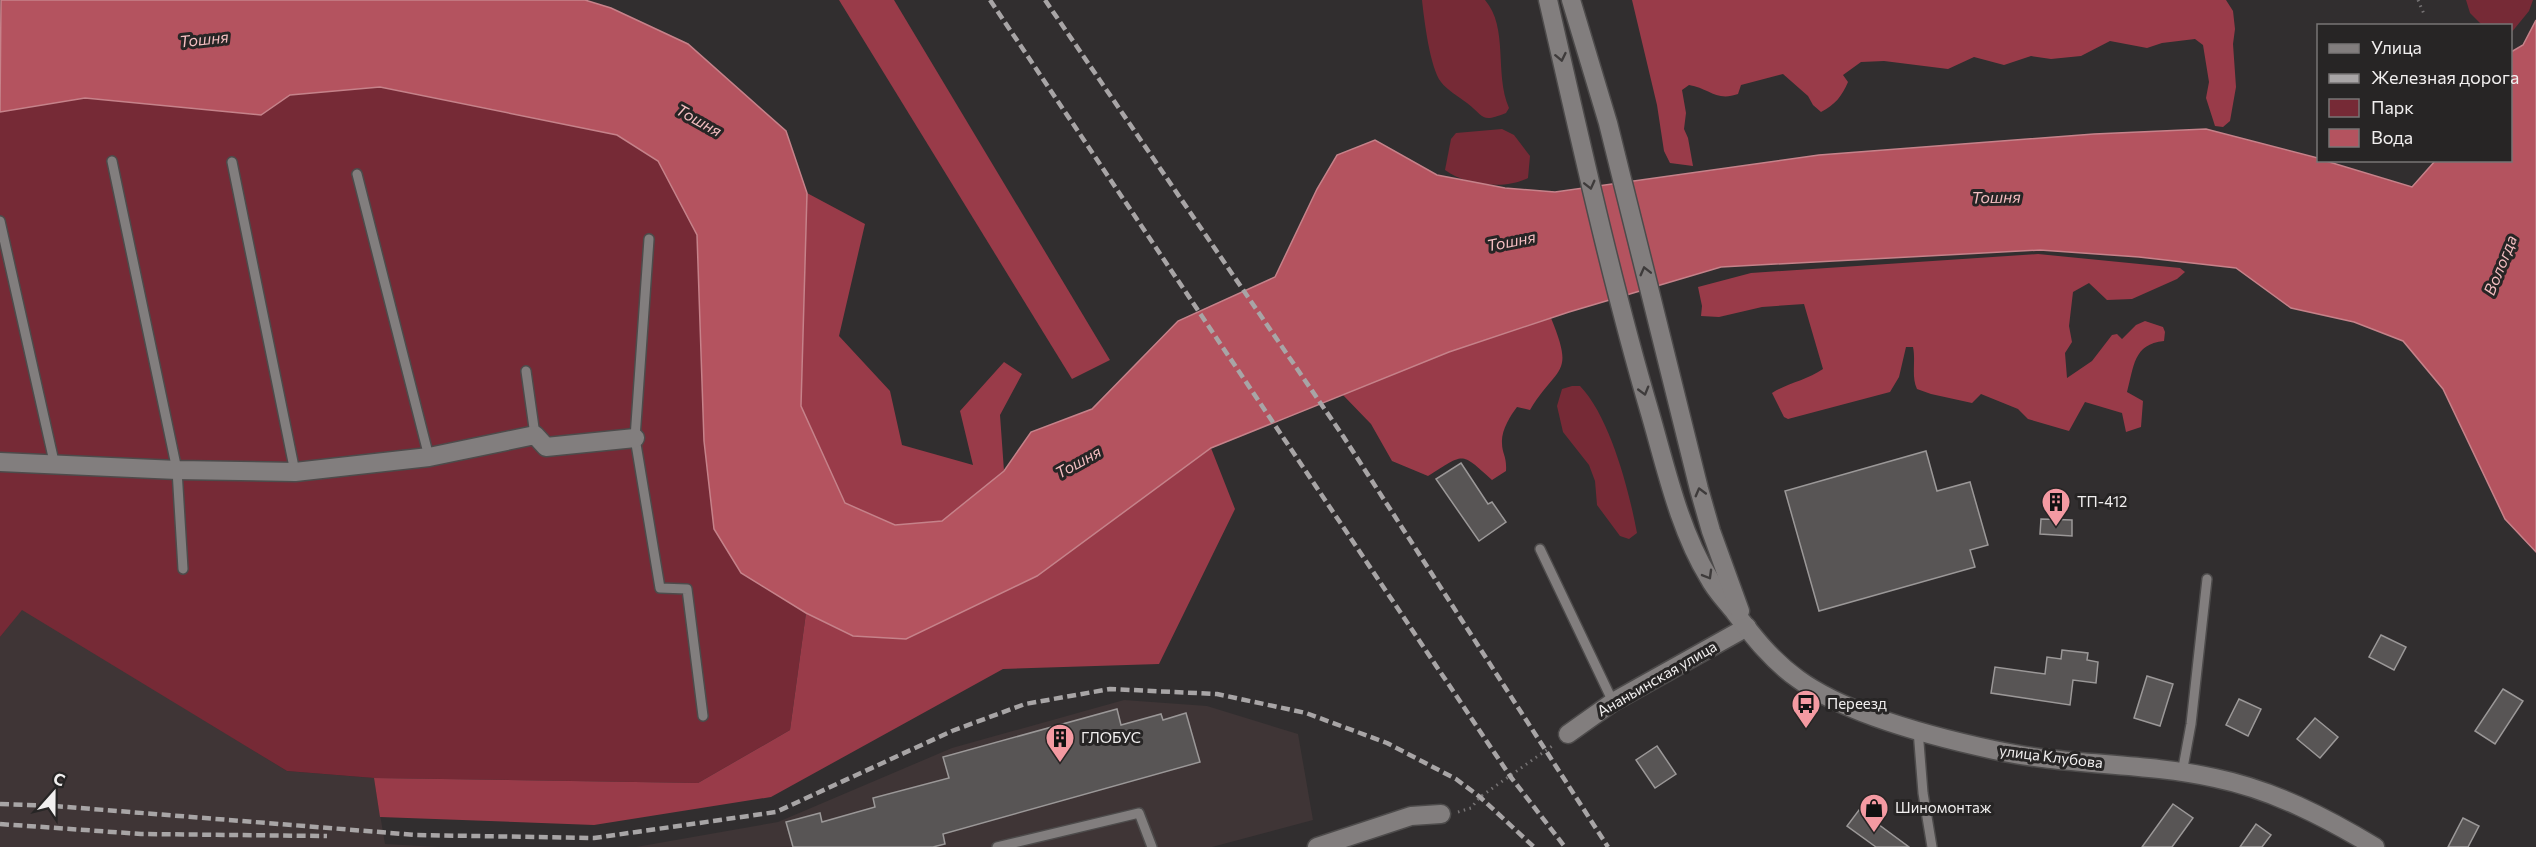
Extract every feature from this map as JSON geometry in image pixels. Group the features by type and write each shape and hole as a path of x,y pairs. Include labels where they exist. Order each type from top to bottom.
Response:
{"main road":[{"name":"улица Клубова","path":"1548,0 1576,129 1628,335 1674,494 1691,541 1710,580 1776,662 1810,687 1851,707 1918,730 1996,751 2037,758 2182,772 2237,783 2283,798 2336,824 2375,847"},
{"path":"1571,0 1608,123 1699,489 1711,531 1747,627"},
{"path":"0,462 55,466 295,472 429,457 535,435 546,447 635,438"},
{"name":"Ананьинская улица","path":"1568,734 1613,702 1747,627"},
{"path":"1317,847 1411,816 1441,814"}],"lane":[{"path":"112,161 177,470 183,569"},
{"path":"232,162 295,472"},
{"path":"357,174 429,457"},
{"path":"0,221 55,466"},
{"path":"649,239 635,438 660,588 687,590 703,716"},
{"path":"526,370 535,435"},
{"path":"1540,549 1613,702"},
{"path":"2182,772 2191,724 2207,579"},
{"path":"1918,730 1923,794 1932,847"},
{"path":"997,847 1139,813 1152,847"}],"path":[{"path":"2418,0 2424,14"},
{"path":"1441,814 1471,808 1480,797 1568,734"}],"shaded area":[{"path":"839,0 894,0 1110,360 1072,379"},
{"path":"1632,0 2226,0 2233,11 2236,87 2230,121 2223,127 2215,126 2206,98 2209,82 2203,45 2195,39 2162,43 2147,48 2110,41 2081,56 2051,59 2031,56 2004,65 1974,57 1948,69 1884,61 1861,62 1843,75 1848,82 1843,92 1838,100 1821,112 1808,96 1783,74 1741,85 1738,94 1730,96 1718,95 1689,85 1682,90 1686,113 1684,129 1693,166 1670,163 1664,151 1657,105"},
{"path":"807,193 865,224 839,336 890,391 902,445 973,465 960,411 1004,362 1022,374 1000,415 1004,471 942,521 895,525 845,503 801,406"},
{"path":"2038,254 2180,268 2185,272 2177,279 2132,299 2107,300 2089,283 2073,292 2069,326 2072,342 2065,353 2067,378 2092,361 2112,335 2117,334 2122,339 2136,325 2145,321 2163,327 2164,341 2146,347 2136,358 2127,392 2143,401 2141,427 2126,432 2122,413 2085,402 2069,431 2028,419 2018,409 1981,394 1972,403 1931,394 1917,389 1914,379 1913,347 1906,347 1899,377 1890,392 1788,419 1784,417 1772,393 1823,369 1804,304 1762,307 1719,317 1701,316 1702,306 1698,287 1751,273"},
{"path":"1551,318 1562,351 1560,369 1530,410 1517,407 1512,415 1502,438 1506,471 1492,480 1474,464 1462,458 1428,476 1392,461 1371,424 1342,394 1449,352"},
{"path":"1211,448 1235,509 1159,664 1003,669 771,797 594,825 380,817 374,778 698,783 790,730 806,613 853,636 1037,576"},
{"path":"22,609 287,771 374,778 385,844 439,847 0,847 0,637"},
{"path":"1124,700 1207,706 1298,734 1313,820 1212,847 636,847 778,822 952,748"}],"green space":[{"path":"1422,0 1485,0 1497,24 1502,80 1509,108 1506,113 1492,118 1484,117 1441,82 1431,55"},
{"path":"2466,0 2533,0 2529,11 2512,32 2512,24 2481,24 2470,13"},
{"path":"380,87 617,135 658,161 697,235 704,441 714,529 741,573 806,613 790,730 698,783 374,778 287,771 22,610 0,637 0,112 85,98 261,115 290,95"},
{"path":"1502,129 1514,135 1530,156 1528,178 1508,184 1485,184 1463,179 1445,170 1451,139 1456,133"},
{"path":"1580,386 1591,399 1617,455 1637,533 1629,539 1620,536 1597,505 1595,481 1589,465 1563,432 1557,406 1562,389"}],"water":[{"path":"1,0 585,0 611,8 688,44 786,131 807,193 801,406 845,503 895,525 942,521 1004,471 1031,432 1092,409 1178,321 1275,277 1317,189 1337,155 1375,140 1437,175 1505,188 1555,192 1819,155 2094,134 2206,129 2317,158 2317,162 2329,162 2412,187 2434,162 2512,162 2512,51 2523,45 2536,20 2536,552 2505,519 2443,389 2403,341 2354,322 2291,308 2236,268 2139,257 2040,250 1721,267 1569,312 1449,352 1211,448 1037,576 906,639 853,636 806,613 741,573 714,529 704,441 697,235 658,161 617,135 380,87 290,95 261,115 85,98 0,112"}],"building":[{"path":"1926,451 1937,491 1970,482 1988,545 1970,550 1975,567 1819,611 1785,491"},
{"path":"1461,463 1488,504 1492,502 1506,522 1479,541 1436,479"},
{"name":"ТП-412","path":"2041,519 2072,520 2072,536 2040,534"},
{"path":"2381,635 2406,647 2394,670 2369,657"},
{"path":"2062,650 2088,653 2087,660 2098,662 2096,683 2073,680 2070,705 1991,693 1995,667 2045,674 2047,657 2061,659"},
{"path":"2147,676 2173,684 2160,726 2134,718"},
{"path":"2503,689 2523,701 2495,744 2475,731"},
{"path":"2239,699 2261,709 2248,736 2226,725"},
{"name":"ГЛОБУС","path":"1117,709 1121,725 1161,714 1163,720 1186,713 1200,762 943,834 945,844 933,847 793,847 786,822 820,813 822,822 875,807 873,798 949,778 943,757"},
{"path":"2315,718 2338,737 2320,758 2297,739"},
{"path":"1657,746 1676,774 1655,788 1636,760"},
{"path":"2173,804 2193,818 2172,847 2142,847"},
{"name":"Шиномонтаж","path":"1859,810 1909,847 1876,847 1847,826"},
{"path":"2463,818 2479,826 2468,847 2448,847"},
{"path":"2256,824 2271,835 2262,847 2240,847"}],"railway":[{"path":"990,0 1510,776 1565,847"},
{"path":"1045,0 1343,436 1608,847"},
{"path":"0,804 55,806 416,835 594,838 776,812 952,731 1025,704 1110,689 1217,694 1306,713 1387,743 1456,779 1480,797 1534,847"},
{"path":"0,824 141,834 327,836"}],"place":[{"name":"ТП-412","path":"2056,528"},
{"name":"Переезд","path":"1806,730"},
{"name":"ГЛОБУС","path":"1060,764"},
{"name":"Шиномонтаж","path":"1874,834"}],"water label":[{"name":"Тошня","path":"204,39"},
{"name":"Тошня","path":"699,120"},
{"name":"Тошня","path":"1996,197"},
{"name":"Тошня","path":"1511,241"},
{"name":"Вологда","path":"2500,265"},
{"name":"Тошня","path":"1078,462"}]}
